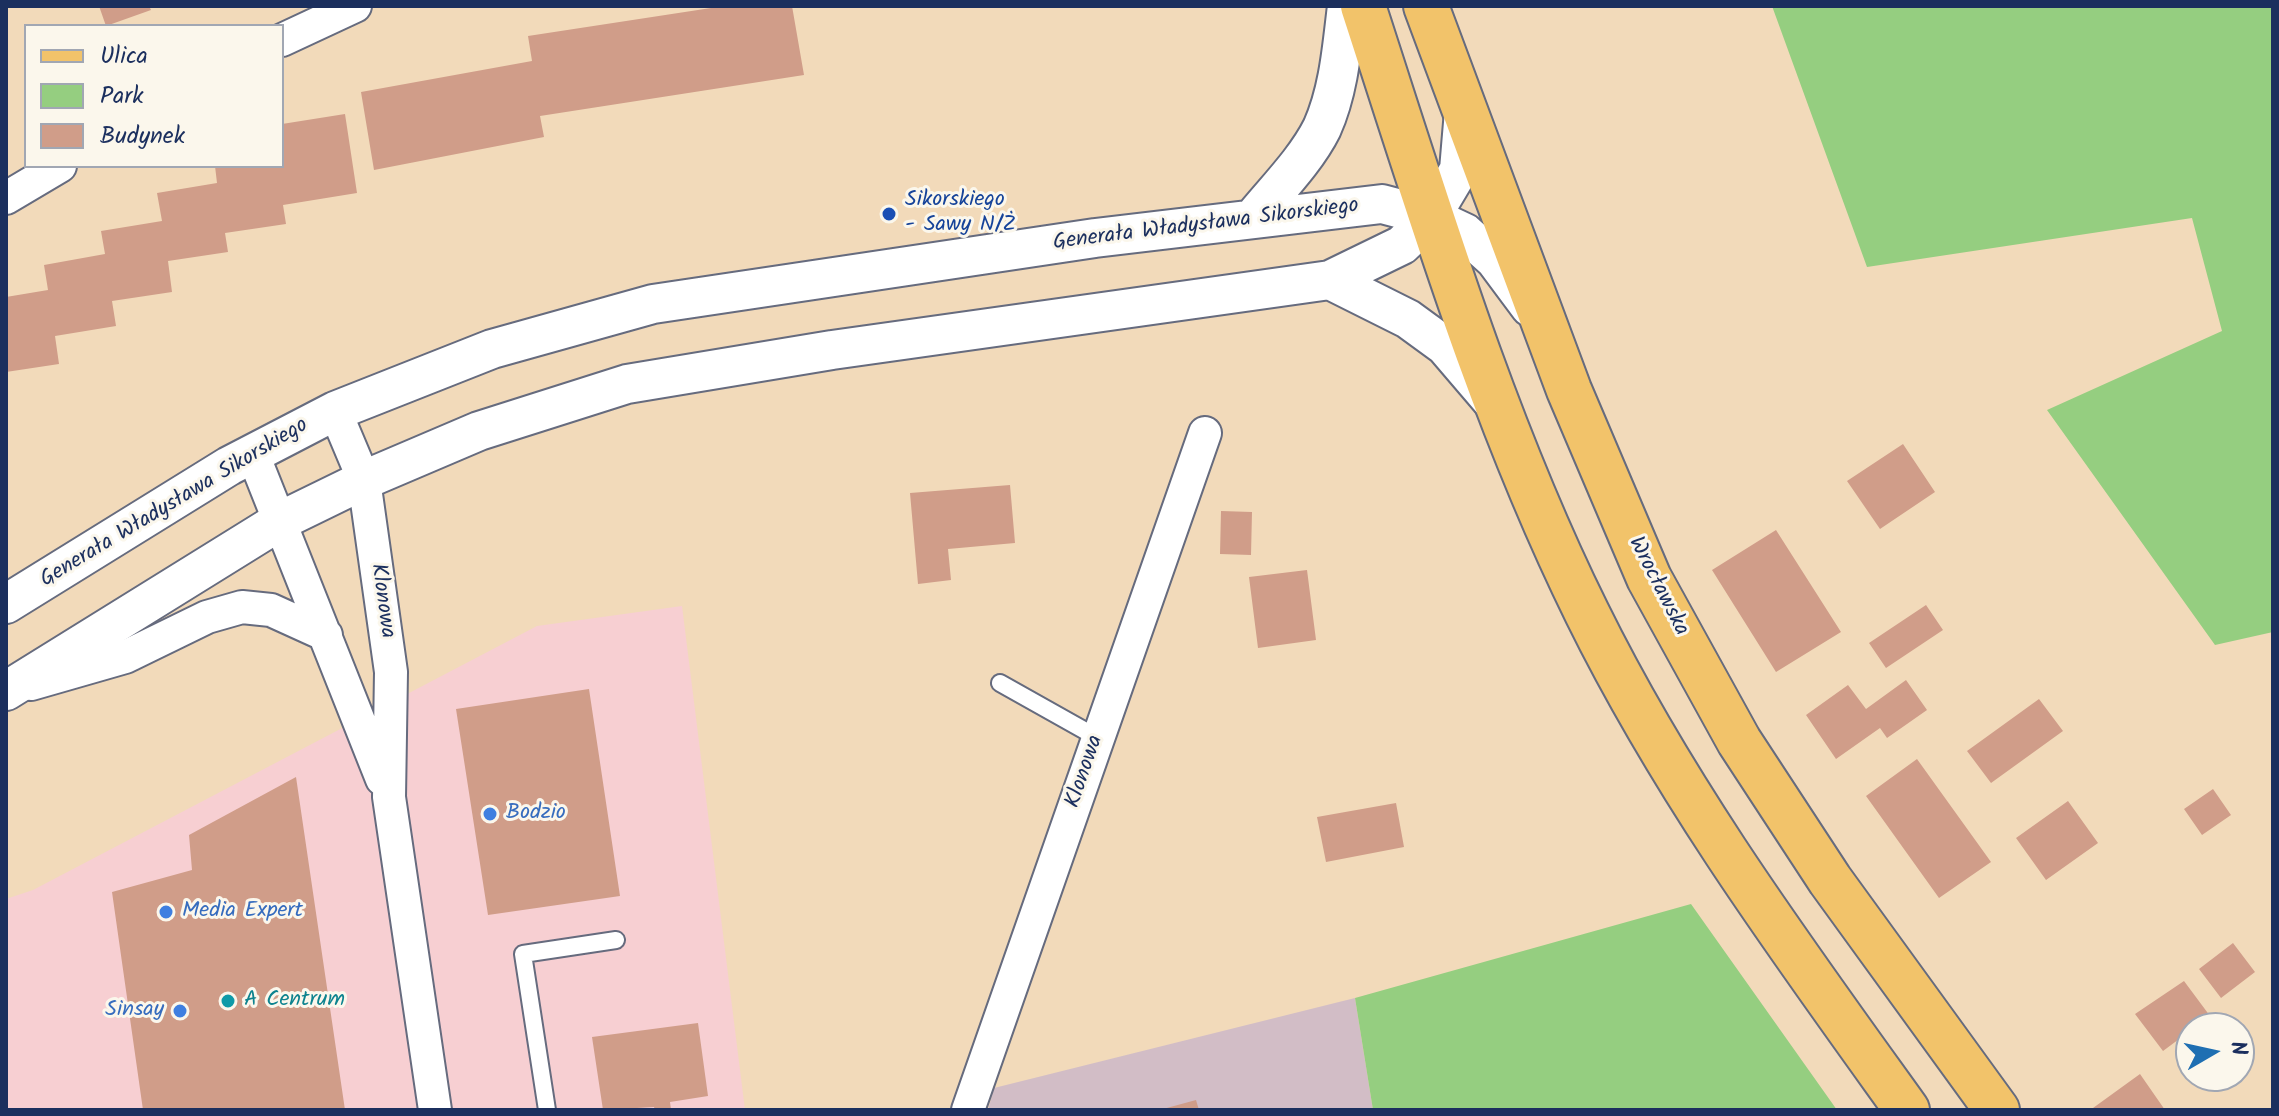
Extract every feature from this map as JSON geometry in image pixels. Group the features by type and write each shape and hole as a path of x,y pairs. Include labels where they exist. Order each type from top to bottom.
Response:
{"main road":[{"path":"1363,6 1431,217 1543,520 1637,708 1757,900 1907,1110"},
{"name":"Wrocławska","path":"1426,6 1543,323 1649,578 1739,741 1830,880 1997,1110"}],"street":[{"path":"284,39 355,6"},
{"path":"1254,217 1311,147 1322,128 1337,77 1347,6"},
{"path":"7,690 280,521 364,480 479,431 642,381 832,350 1330,280 1402,245 1431,217 1459,170 1464,108"},
{"path":"6,198 57,168"},
{"name":"Generała Władysława Sikorskiego","path":"6,604 252,452 335,411 492,349 653,304 1254,217 1382,204 1431,217 1465,233 1495,260 1543,323"},
{"path":"1330,280 1408,319 1445,346 1503,414"},
{"name":"Klonowa","path":"335,411 364,480 391,672 389,797 435,1110"},
{"name":"Klonowa","path":"968,1110 1205,433"},
{"name":"Klonowa","path":"252,452 389,797"},
{"path":"7,690 125,657 207,617 242,607 271,610 326,635"}],"lane":[{"path":"1000,683 1098,738"},
{"path":"547,1110 523,954 616,940"}],"shaded area":[{"path":"682,606 745,1110 6,1110 6,899 33,890 537,626"},
{"path":"1355,998 1373,1110 988,1110 994,1088"}],"green space":[{"path":"1772,6 2273,6 2273,632 2215,645 2047,410 2222,331 2192,218 1867,267"},
{"path":"1691,904 1837,1110 1373,1110 1355,998"}],"building":[{"path":"99,6 149,6 151,10 112,24 105,24"},
{"path":"724,6 792,6 804,75 540,116 544,137 374,170 361,92 532,61 528,36"},
{"path":"345,114 357,193 283,205 286,224 225,233 228,252 168,261 172,292 112,301 116,326 55,336 59,364 6,372 6,297 48,290 44,265 105,254 101,231 162,221 157,193 217,183 215,168 284,168 284,124"},
{"path":"1903,444 1935,492 1880,529 1847,481"},
{"path":"1010,485 1015,543 948,549 951,580 918,584 910,493"},
{"path":"1221,511 1252,512 1251,555 1220,554"},
{"path":"1776,530 1841,632 1776,672 1712,570"},
{"path":"1307,570 1316,640 1258,648 1249,577"},
{"path":"1926,605 1943,630 1886,668 1869,643"},
{"path":"1906,680 1927,710 1887,738 1880,728 1836,759 1806,715 1848,685 1866,709"},
{"path":"589,689 620,896 488,915 456,709"},
{"path":"2039,699 2063,731 1991,783 1967,751"},
{"path":"1917,759 1991,862 1939,898 1866,796"},
{"name":"A Centrum","path":"296,777 345,1110 143,1110 112,892 192,870 189,835"},
{"path":"2213,789 2231,815 2202,835 2184,809"},
{"path":"2068,801 2098,843 2046,880 2016,838"},
{"path":"1396,803 1404,847 1326,862 1317,817"},
{"path":"2233,943 2255,972 2221,998 2199,969"},
{"path":"2184,981 2207,1012 2175,1012 2175,1042 2163,1051 2135,1014"},
{"path":"698,1023 708,1096 670,1102 671,1110 655,1110 654,1107 603,1110 592,1037"},
{"path":"2140,1074 2165,1110 2094,1110 2093,1108"},
{"path":"1196,1100 1199,1110 1163,1110 1163,1109"}],"place":[{"name":"Sikorskiego - Sawy N/Ż","path":"889,214"},
{"name":"Bodzio","path":"490,814"},
{"name":"Media Expert","path":"166,912"},
{"name":"A Centrum","path":"228,1001"},
{"name":"Sinsay","path":"180,1011"}]}
